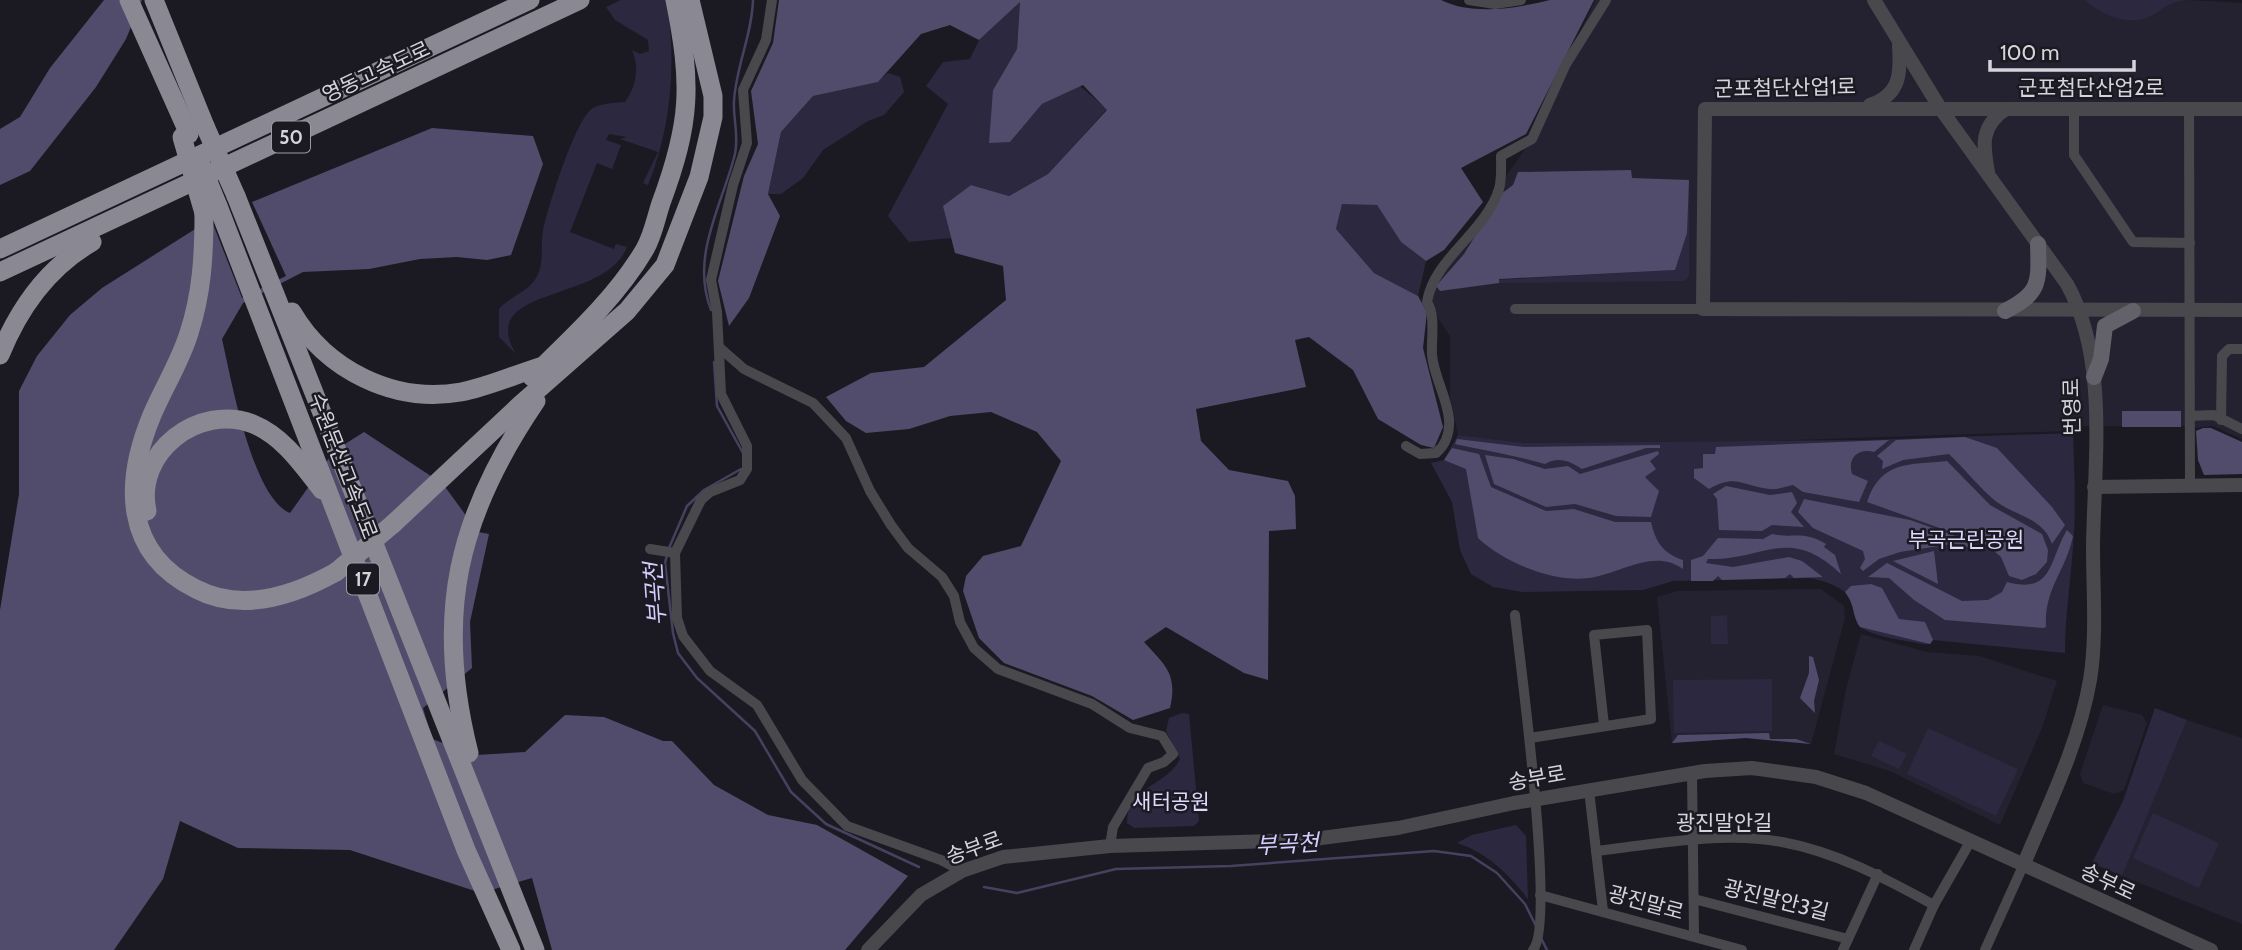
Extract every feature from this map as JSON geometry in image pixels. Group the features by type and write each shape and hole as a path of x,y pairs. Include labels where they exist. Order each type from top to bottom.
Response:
{"highway":[{"name":"수원문산고속도로","path":"129,0 192,133 236,196 489,828 535,950"},
{"name":"수원문산고속도로","path":"154,0 211,209 335,506 466,850 511,950"},
{"name":"영동고속도로","path":"0,249 530,0"},
{"name":"영동고속도로","path":"0,272 202,180 580,0"},
{"path":"211,209 199,300 183,352 152,416 134,477 134,503 140,532 152,555 188,585 214,599 265,599 310,587 391,520 549,370 624,281 646,246 680,152 688,107 685,49 675,0"},
{"path":"260,257 302,330 336,362 376,385 429,395 462,392 549,370 627,311 665,265 699,177 713,117 713,96 690,0"},
{"path":"0,355 12,325 41,282 71,254 202,180"},
{"path":"489,828 463,729 452,649 455,597 462,552 484,487 549,370"},
{"path":"334,568 263,590 239,590 213,585 173,561 150,527 145,502 150,468 163,448 183,430 204,421 233,418 255,425 273,436 300,463 335,506"}],"main road":[{"path":"2005,311 2024,302 2035,290 2039,270 2038,244"},
{"path":"2094,377 2101,359 2105,326 2133,311"}],"street":[{"path":"772,0 766,40 743,89 747,143 733,185 711,280 720,348 721,394 747,446 747,469 740,480 710,492 701,500 674,553 677,618 683,636 710,671 757,705 802,780 848,826 941,860 962,871"},
{"path":"1469,0 1495,4 1521,0"},
{"path":"1406,446 1420,454 1436,453 1447,436 1449,418 1434,369 1430,334 1432,309 1427,302 1430,285 1475,230 1499,189 1502,156 1532,139 1566,64 1606,0"},
{"name":"번영로","path":"1874,0 1899,45 1940,108 2067,284 2080,311 2094,377 2090,680 2069,753 2023,866"},
{"path":"1861,108 1884,100 1896,88 1901,70 1899,45"},
{"name":"군포첨단산업1로","path":"1703,309 1705,109 1940,108"},
{"name":"군포첨단산업2로","path":"1940,108 2242,109"},
{"path":"1989,177 1984,147 1985,132 1988,125 2006,109"},
{"path":"2189,109 2190,486"},
{"path":"2074,110 2074,155 2133,242 2190,243"},
{"path":"1515,309 2242,310"},
{"path":"720,348 744,369 813,403 846,438 870,491 891,525 908,548 942,578 954,596 960,622 974,648 998,669 1092,704 1130,728 1162,736 1173,754 1164,762 1148,768 1113,827 1110,846"},
{"path":"2221,420 2222,356 2229,349 2242,349"},
{"path":"2190,416 2214,415 2242,429"},
{"path":"2094,486 2242,485"},
{"path":"650,549 674,553"},
{"path":"1515,615 1536,800 1540,901 1536,947"},
{"path":"1530,738 1651,719 1647,630 1594,635 1604,725"},
{"name":"송부로","path":"868,950 921,895 962,871 1003,857 1110,846 1306,840 1398,828 1589,790 1692,773 1752,768 1816,777 1866,793 2211,950"},
{"path":"1692,773 1694,936"},
{"path":"1589,790 1603,911"},
{"name":"광진말안길","path":"1596,851 1693,840 1740,838 1782,842 1832,855 1878,874 1934,905"},
{"path":"1914,950 1934,905 1970,842"},
{"path":"1985,950 2023,866"},
{"path":"1845,945 1878,874"},
{"name":"광진말안3길","path":"1693,899 1845,945"},
{"name":"광진말로","path":"1540,901 1603,911 1742,950"}],"shaded area":[{"path":"104,0 142,0 126,39 96,87 30,171 0,185 0,129 20,117 50,68"},
{"path":"779,0 1441,0 1467,8 1495,9 1550,0 1594,0 1526,134 1461,168 1483,202 1444,250 1426,261 1401,242 1377,205 1342,204 1336,229 1374,273 1418,296 1427,312 1423,348 1443,427 1434,448 1421,445 1378,419 1353,370 1309,337 1295,340 1306,387 1196,409 1201,441 1229,470 1288,481 1295,496 1296,529 1269,531 1268,680 1244,673 1166,627 1144,642 1164,664 1171,678 1170,708 1133,720 1092,696 1004,663 979,638 963,591 966,576 983,556 1021,546 1061,461 1037,432 991,412 950,416 909,429 866,433 846,421 826,397 871,373 924,367 1006,300 1003,266 955,253 943,206 971,185 1009,196 1048,174 1107,110 1083,85 1042,104 1010,142 989,143 993,90 1017,49 1020,2 979,40 950,25 921,34 878,82 813,96 781,132 768,194 780,216 749,298 729,326 718,281 744,176 758,144 751,91 773,43"},
{"path":"1595,0 2084,0 2116,18 2153,15 2165,4 2186,0 2242,3 2242,439 2213,426 2185,429 2185,426 2075,426 2067,431 1765,441 1525,443 1458,435 1450,397 1450,336 1427,302 1430,285 1532,139"},
{"path":"432,128 533,136 543,164 511,255 487,260 457,257 420,259 369,269 303,272 243,303 222,339 245,435 265,485 277,503 290,513 334,451 364,432 443,484 478,532 489,534 470,622 472,668 423,708 432,739 476,755 525,752 565,715 604,717 663,741 672,741 714,785 768,815 817,825 908,876 845,950 552,950 532,878 481,893 350,850 238,848 180,821 163,879 114,950 0,950 0,610 19,494 19,391 37,356 70,315 102,288 211,219 242,298 286,276 252,202"},
{"path":"1631,170 1632,178 1689,180 1687,233 1675,270 1499,279 1499,283 1440,291 1436,286 1464,254 1501,194 1513,185 1518,172"},
{"path":"2122,411 2181,411 2181,427 2122,427"},
{"path":"2211,428 2242,442 2242,474 2204,475 2198,460 2196,431"},
{"path":"1965,437 1997,448 2052,507 2065,525 2052,544 2041,527 1992,498 1949,454 1903,460 1882,469 1883,461 1877,456 1896,440"},
{"path":"1457,439 1524,447 1660,445 1660,448 1646,448 1582,469 1564,461 1555,460 1545,464 1455,444"},
{"path":"1889,440 1874,452 1859,453 1851,463 1852,474 1868,481 1859,502 1803,492 1793,485 1770,489 1733,481 1709,489 1694,478 1694,469 1703,468 1703,454 1715,454 1716,447"},
{"path":"1452,448 1479,454 1491,487 1546,511 1574,509 1615,522 1651,522 1655,536 1665,550 1683,560 1683,569 1672,563 1650,561 1595,577 1565,578 1532,570 1502,556 1478,538 1466,469 1444,460"},
{"path":"1658,451 1659,454 1650,461 1656,469 1645,477 1659,491 1651,517 1616,516 1575,504 1546,507 1494,484 1485,455 1513,459 1545,469 1568,466 1580,474"},
{"path":"1947,461 1990,505 2042,534 2048,550 2047,562 2036,574 2022,580 2009,576 2001,557 1987,545 1867,502 1880,478 1888,472 1898,467"},
{"path":"1726,486 1770,495 1792,492 1797,503 1791,512 1804,527 1772,525 1762,531 1719,530 1717,499 1713,494"},
{"path":"1804,499 1910,520 1961,538 1979,549 1952,544 1900,552 1879,559 1863,571 1860,568 1865,559 1863,551 1813,528 1798,512"},
{"path":"2067,530 2073,536 2048,601 2046,627 2043,628 1945,620 1914,600 1889,578 1868,577 1887,563 1962,601 1988,600 2002,592 2007,582 2022,585 2042,579 2048,572"},
{"path":"1772,534 1811,537 1826,544 1824,547 1835,555 1841,574 1822,559 1806,551 1776,548 1728,558 1708,559 1706,563 1733,567 1789,557 1802,561 1823,577 1794,578 1790,574 1785,578 1722,580 1718,576 1713,581 1691,581 1691,560 1703,556 1718,538 1763,539"},
{"path":"1934,551 1938,584 1893,561"},
{"path":"1871,584 1882,588 1899,619 1925,622 1933,640 1930,644 1860,627 1845,592 1851,586"},
{"path":"1821,589 1844,606 1845,618 1811,744 1746,738 1672,743 1657,597 1678,591"},
{"path":"1861,634 1927,652 1979,656 2057,681 2042,728 2000,825 1890,771 1834,754 1846,689"},
{"path":"1809,656 1813,657 1819,680 1814,701 1815,713 1800,698 1809,673"},
{"path":"2103,705 2142,715 2147,723 2124,790 2114,794 2083,783 2080,774"},
{"path":"2187,720 2242,738 2242,924 2122,876"},
{"path":"1769,733 1770,739 1796,739 1811,744 1746,738 1672,743 1678,735"}],"green space":[{"path":"621,0 667,0 671,47 670,94 656,163 648,185 643,183 658,152 620,139 627,137 609,134 606,140 621,145 612,169 597,163 570,232 614,249 616,244 627,247 614,265 595,278 527,305 513,316 508,332 516,354 499,337 499,309 528,287 539,272 542,237 556,185 586,115 593,108 604,104 625,102 636,77 632,50 640,54 649,51 648,40 615,20 606,7"},
{"path":"2084,0 2186,0 2169,4 2142,19 2125,20 2107,15"},
{"path":"1020,1 1017,49 993,90 1010,142 1042,104 1080,86 1107,109 1048,174 1009,196 971,185 944,206 951,238 909,242 888,216 948,104 926,86 943,62 970,59 979,40"},
{"path":"888,73 900,77 904,92 884,115 868,121 823,150 803,178 781,194 768,194 781,132 813,96 877,82"},
{"path":"1689,180 1689,275 1685,281 1499,283 1499,280 1675,270"},
{"path":"1342,203 1377,205 1401,242 1426,261 1418,296 1374,273 1336,229"},
{"name":"부곡근린공원","path":"2073,433 2075,520 2065,653 1933,640 1930,644 1922,644 1876,635 1859,626 1854,603 1848,595 1832,585 1809,578 1673,581 1643,590 1523,592 1493,587 1471,574 1460,550 1452,502 1431,463 1444,460 1458,435 1525,443 1867,440"},
{"path":"1727,615 1728,644 1711,644 1711,616"},
{"path":"1772,679 1772,731 1674,733 1673,680"},
{"path":"2155,708 2187,720 2122,876 2092,863 2123,801"},
{"name":"새터공원","path":"1182,713 1189,714 1199,821 1194,826 1134,828 1127,823 1133,801 1174,768 1180,759 1166,731 1169,718"},
{"path":"1928,728 2018,769 1996,816 1907,774"},
{"path":"1879,741 1907,754 1899,769 1871,756"},
{"path":"2153,813 2219,843 2199,888 2133,858"},
{"path":"1516,825 1526,836 1528,899 1497,865 1478,852 1457,843 1472,835"}],"waterway":[{"name":"부곡천","path":"711,310 705,290 706,251 735,154 735,88 750,26 753,0"},
{"name":"부곡천","path":"714,362 717,406 743,453"},
{"name":"부곡천","path":"669,548 687,506 704,490 741,469"},
{"name":"부곡천","path":"667,555 665,563 673,633 678,653 697,678 755,731 791,792 826,824 919,867"},
{"name":"부곡천","path":"984,887 1017,893 1116,869 1231,866 1434,851 1471,856 1497,873 1525,904 1536,926"},
{"name":"부곡천","path":"1541,938 1547,950"}]}
